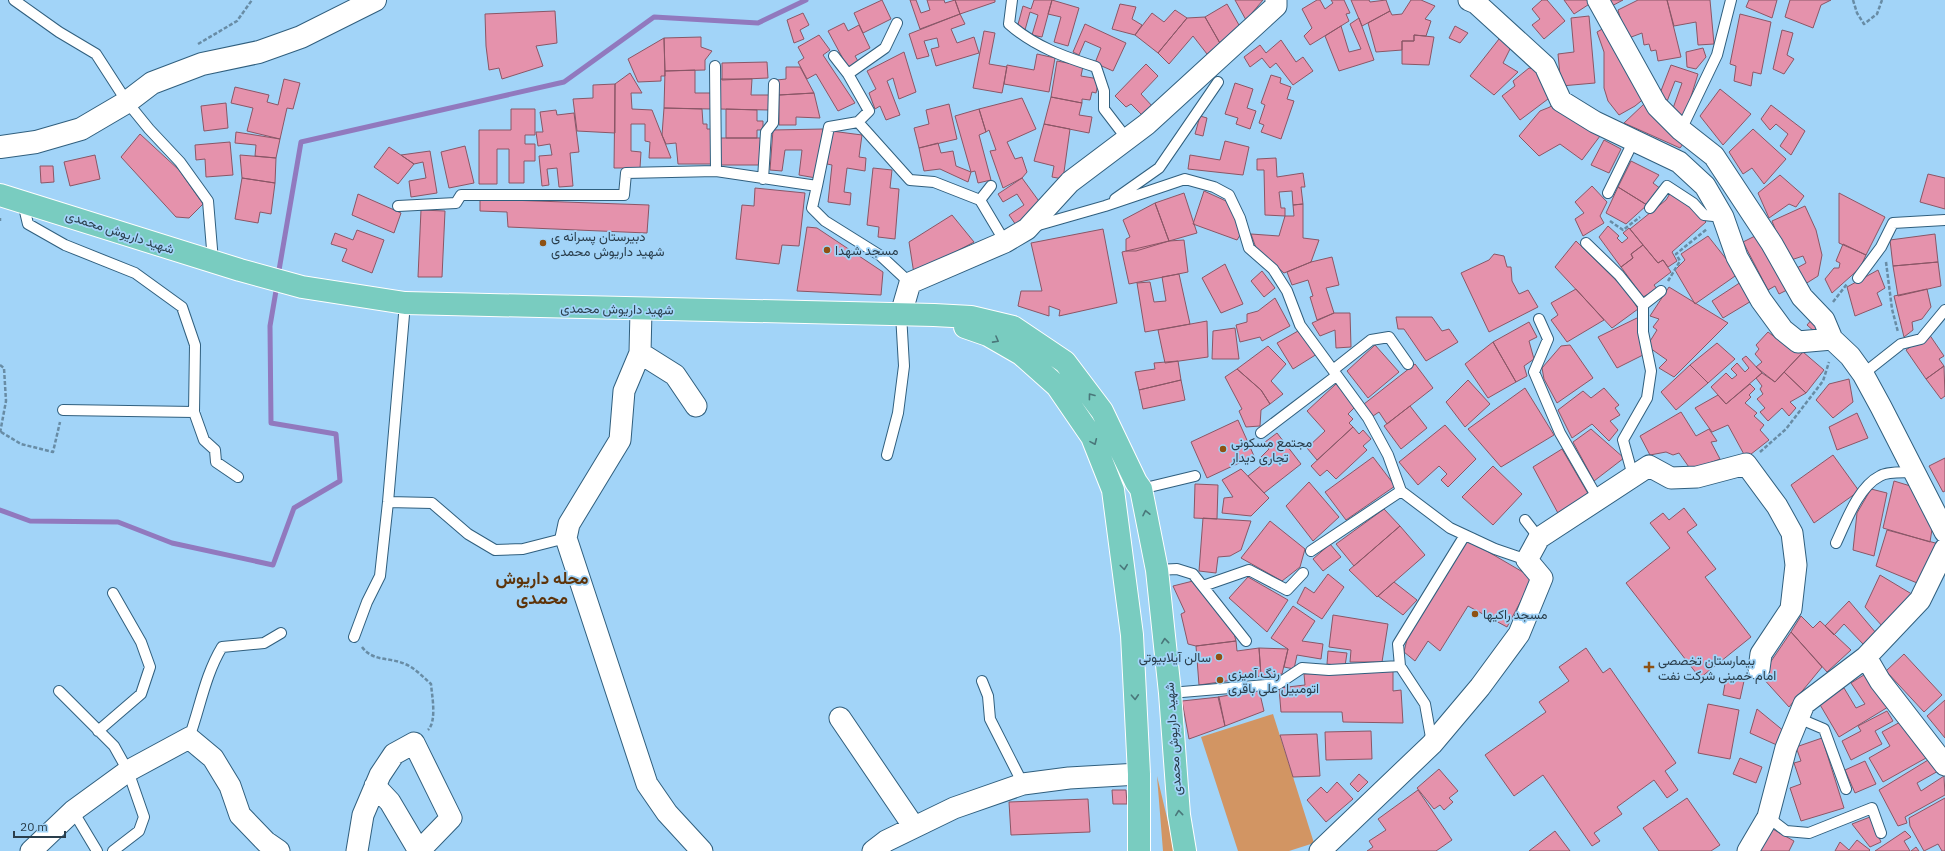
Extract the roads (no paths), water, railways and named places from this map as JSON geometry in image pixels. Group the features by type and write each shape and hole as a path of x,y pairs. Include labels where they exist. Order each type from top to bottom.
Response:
{"main road":[{"path":"0,147 36,142 81,129 127,102 152,83 202,64 259,52 301,37 375,0"},
{"name":"شهید داریوش محمدی","path":"0,195 240,270 302,287 405,303 641,310 934,315 971,317 1013,327 1065,362 1102,411 1136,482 1141,489 1157,570 1170,693 1179,815 1185,851"},
{"name":"شهید داریوش محمدی","path":"934,315 988,335 1022,354 1056,386 1092,438 1113,490 1132,635 1138,774 1139,851"}],"street":[{"path":"1469,0 1482,8 1545,66 1561,100 1595,122 1679,162 1705,186 1723,217 1737,257 1762,300 1783,330 1798,342 1828,330"},
{"path":"1598,0 1657,106 1681,130 1714,156 1772,244 1802,297 1863,374 1945,532"},
{"path":"901,314 910,283 1005,242 1027,229 1070,182 1153,119 1280,2"},
{"path":"641,310 640,353 624,391 620,440 569,524 566,538 647,784 667,813 702,851"},
{"path":"640,353 675,375 696,406"},
{"path":"1320,851 1432,744 1480,687 1519,634 1542,578 1527,560 1539,538 1649,466 1671,478 1696,477 1746,464 1777,506 1792,533 1796,565 1791,609 1761,654 1758,669"},
{"path":"1748,851 1768,817 1784,754 1804,704 1866,657 1920,600 1945,549"},
{"path":"1866,657 1880,681 1945,765"},
{"path":"840,718 914,827"},
{"path":"36,849 73,811 128,771 189,738 213,758 230,786 240,815 266,842 279,851"},
{"path":"357,851 363,815 380,775 394,754 414,743 451,818 419,851 390,802 376,786"},
{"path":"872,851 886,841 954,808 1023,784 1069,778 1138,774"}],"lane":[{"path":"14,0 59,32 96,54 127,102 148,129 180,162 208,201 213,261"},
{"path":"1012,0 1009,24 1024,37 1057,54 1096,68 1104,91 1104,109 1127,139"},
{"path":"1681,130 1717,55 1731,0"},
{"path":"848,74 885,48 897,23"},
{"path":"834,56 848,74 869,112 858,122 829,127 812,208 825,221 881,256 910,283"},
{"path":"715,66 716,171"},
{"path":"1105,206 1159,168 1218,82"},
{"path":"763,179 766,132 773,123 774,84"},
{"path":"858,122 910,180 934,182 980,200 1005,242"},
{"path":"1608,193 1634,140"},
{"path":"398,206 456,203 462,195 624,195 626,173 716,171 817,186"},
{"path":"1027,229 1105,206 1185,179 1214,187 1229,195 1240,218 1249,248 1273,269 1287,291 1300,325 1368,418 1385,448 1401,491 1450,528 1495,549 1527,560"},
{"path":"980,200 991,186"},
{"path":"1650,208 1667,186 1693,203 1704,215 1723,217"},
{"path":"22,201 28,224 65,245 135,273 182,307 195,345 194,412 204,440 215,450 216,462 238,477"},
{"path":"1858,278 1881,247 1894,223 1945,220"},
{"path":"1586,243 1620,275 1643,305 1643,332 1651,371 1647,398 1623,440 1634,476"},
{"path":"1643,305 1661,291"},
{"path":"354,637 367,602 380,576 388,502 405,303"},
{"path":"1863,374 1901,344 1921,339 1945,310"},
{"path":"887,455 898,413 904,366 901,314"},
{"path":"1538,319 1548,339 1534,372 1560,433 1598,499"},
{"path":"1261,433 1335,373 1371,340 1389,338 1408,364"},
{"path":"63,410 194,412"},
{"path":"1836,543 1852,509 1868,485 1881,475 1914,472"},
{"path":"1141,489 1195,476"},
{"path":"1311,551 1401,491"},
{"path":"388,502 432,504 468,534 495,550 523,548 566,538"},
{"path":"1525,520 1539,538"},
{"path":"1432,744 1425,704 1400,666 1398,644 1465,535"},
{"path":"1157,570 1177,569 1193,574 1246,641"},
{"path":"1203,586 1249,570 1287,590 1303,573"},
{"path":"98,731 141,694 150,667 141,642 113,593"},
{"path":"189,738 198,713 211,664 222,647 264,643 281,633"},
{"path":"1170,693 1278,684 1302,668 1329,670 1400,666"},
{"path":"982,681 988,696 990,719 1023,784"},
{"path":"59,691 114,746 128,771 144,817 139,831 113,851"},
{"path":"1798,718 1824,730 1846,789"},
{"path":"1768,817 1786,832 1809,833 1872,808 1881,833"},
{"path":"73,811 97,851"}],"waterway":[{"path":"278,276 301,142 564,82 654,17 758,23 806,0"},
{"path":"0,510 30,521 118,522 172,543 273,565 294,508 340,481 336,434 271,423 270,326 277,285"}],"place":[{"name":"دبیرستان پسرانه ی شهید داریوش محمدی","path":"543,243"},
{"name":"مسجد شهدا","path":"827,250"},
{"name":"مجتمع مسکونی تجاری دیدار","path":"1223,449"},
{"name":"مسجد راکیها","path":"1475,614"},
{"name":"سالن آیلابیوتی","path":"1219,657"},
{"name":"بیمارستان تخصصی امام خمینی شرکت نفت","path":"1649,667"},
{"name":"رنگ آمیزی اتومبیل علی باقری","path":"1220,680"}],"district":[{"name":"محله داریوش محمدی","path":"542,588"}]}
